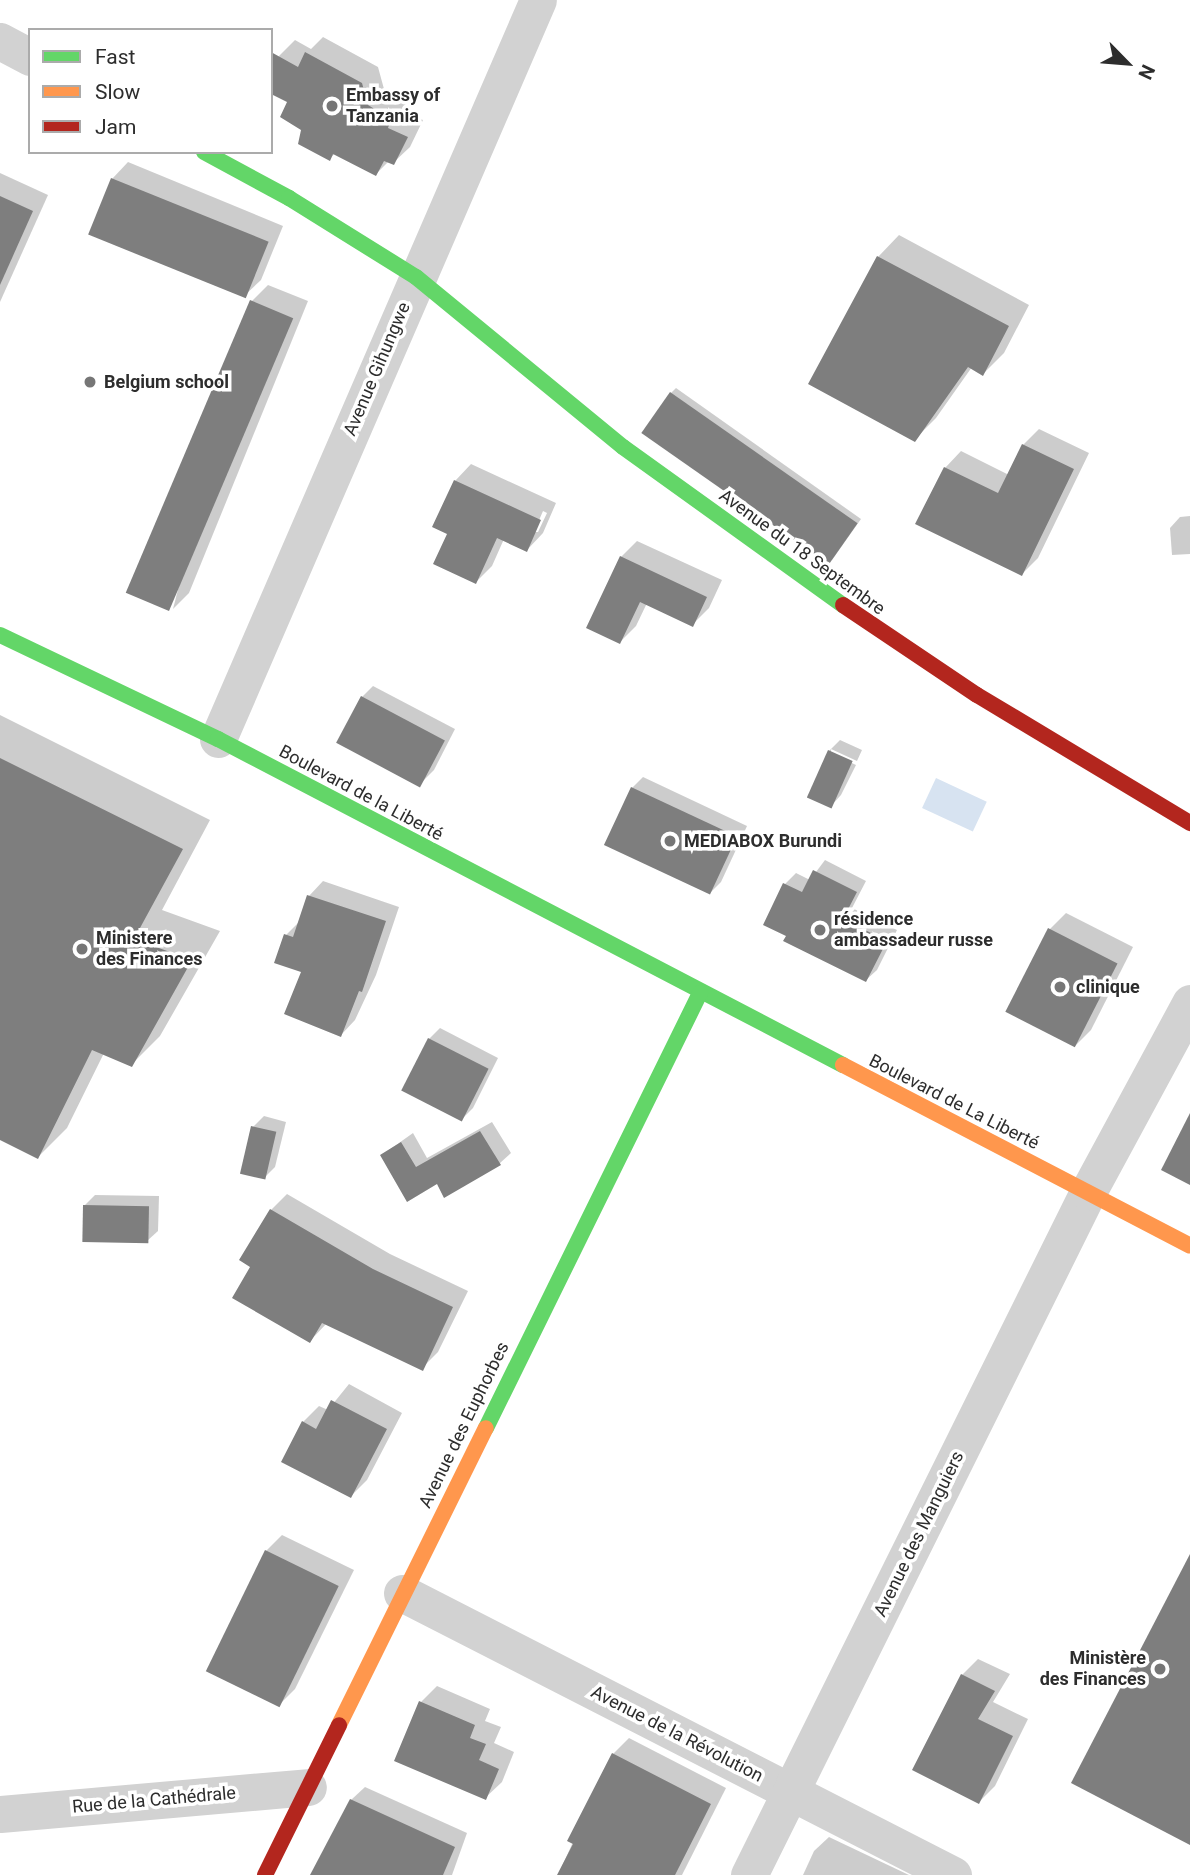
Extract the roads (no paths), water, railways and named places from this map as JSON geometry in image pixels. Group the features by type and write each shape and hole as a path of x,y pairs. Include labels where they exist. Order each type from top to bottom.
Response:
{"main road":[{"name":"Avenue du 18 Septembre","path":"208,154 289,198 416,277 623,447 884,634 977,695 1190,823"},
{"name":"Boulevard de la Liberté","path":"0,635 218,739 700,993"},
{"name":"Boulevard de La Liberté","path":"700,993 1190,1247"},
{"name":"Avenue des Euphorbes","path":"265,1875 700,993"}],"street":[{"name":"Avenue Gihungwe","path":"218,739 538,0"},
{"path":"0,41 28,56"},
{"name":"Avenue des Manguiers","path":"749,1875 1088,1192 1190,1003"},
{"name":"Avenue de la Révolution","path":"402,1593 953,1875"},
{"name":"Rue de la Cathédrale","path":"0,1814 308,1787"}],"water":[{"path":"936,778 987,802 973,832 922,808"}],"place":[{"name":"Embassy of Tanzania","path":"332,106"},
{"name":"Belgium school","path":"90,382"},
{"name":"MEDIABOX Burundi","path":"670,841"},
{"name":"résidence ambassadeur russe","path":"820,930"},
{"name":"Ministere des Finances","path":"82,949"},
{"name":"clinique","path":"1060,987"},
{"name":"Ministère des Finances","path":"1160,1669"}]}
